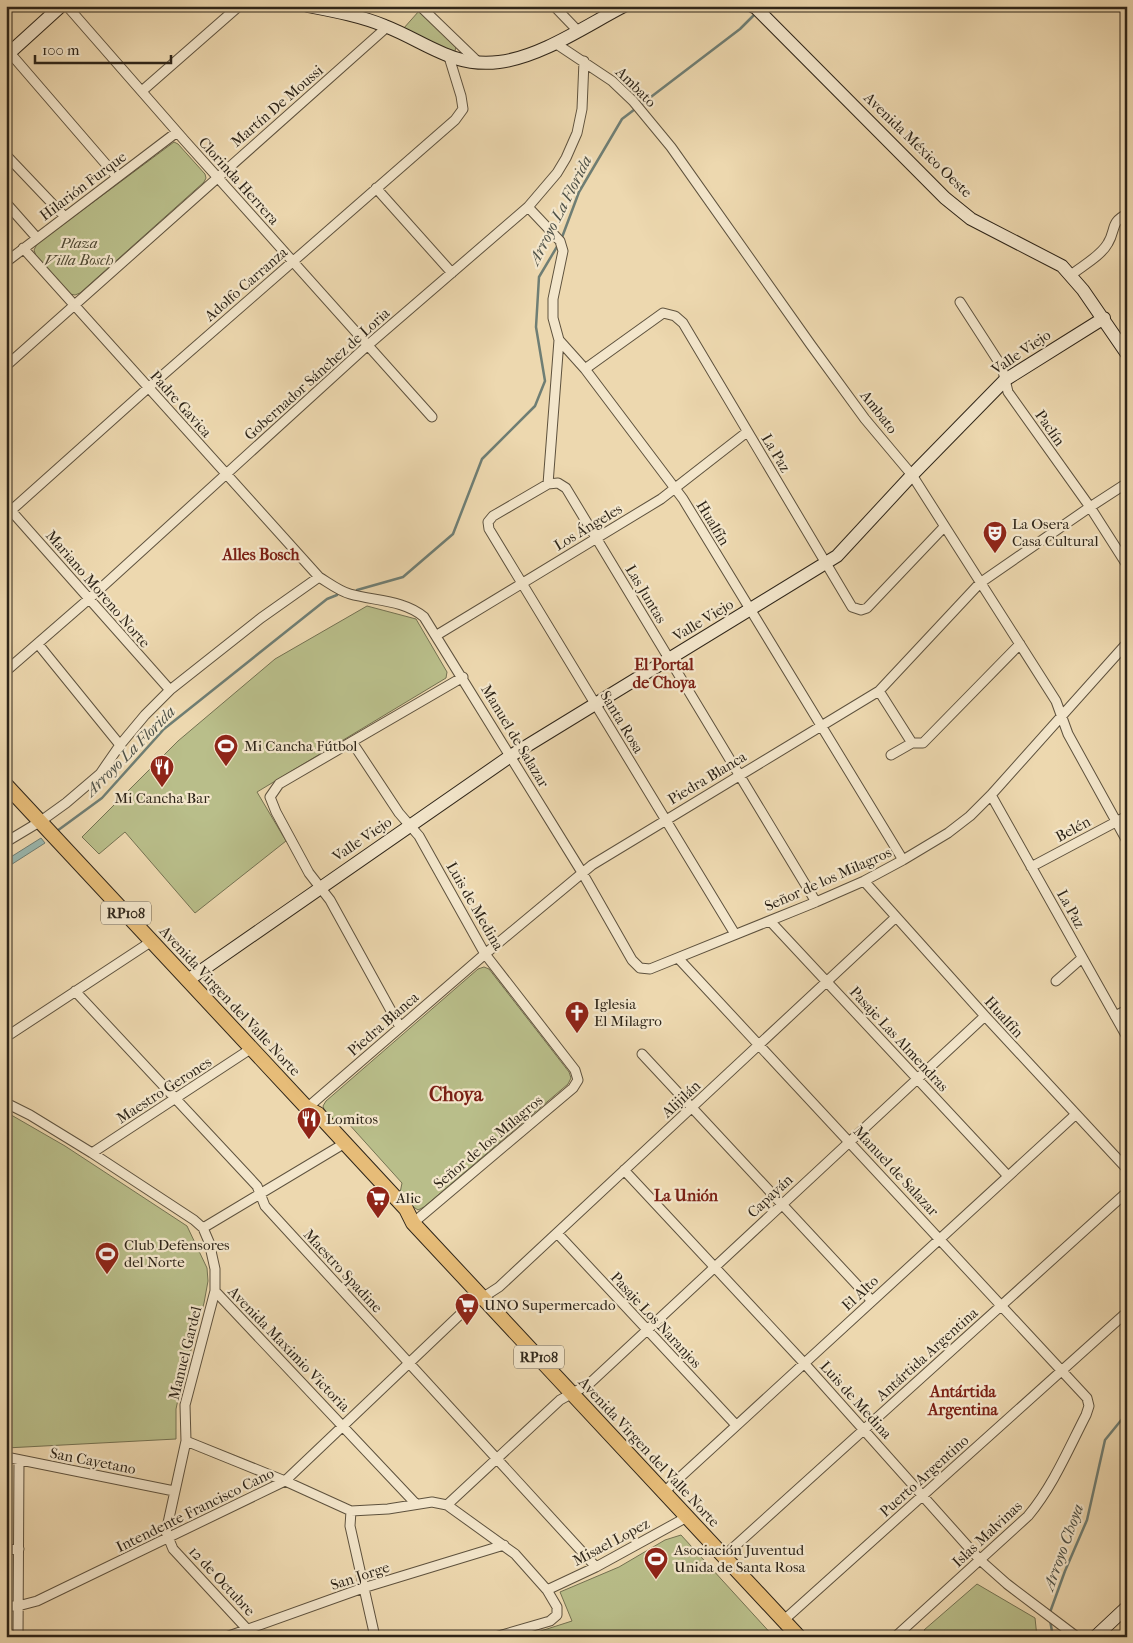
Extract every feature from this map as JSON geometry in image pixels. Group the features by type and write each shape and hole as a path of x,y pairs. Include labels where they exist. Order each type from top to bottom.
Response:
{"main road":[{"name":"Avenida Virgen del Valle Norte","path":"6,784 307,1108 312,1119 342,1146 400,1215 414,1223 800,1637"}],"street":[{"path":"61,6 8,54 117,177"},
{"name":"Clorinda Herrera","path":"67,6 432,417"},
{"path":"142,92 239,6"},
{"path":"308,6 325,8 365,19 387,27 449,57 463,61 478,62 499,62 514,59 555,43 624,6"},
{"path":"420,6 478,62"},
{"path":"554,6 578,30"},
{"name":"Avenida México Oeste","path":"755,7 945,198 971,219 1062,266 1104,318 1127,354"},
{"name":"Martín De Moussi","path":"6,366 387,27"},
{"name":"Ambato","path":"555,43 612,81 643,113 671,147 827,368 912,475 1056,701 1068,734 1127,840"},
{"name":"Adolfo Carranza","path":"8,510 455,120 462,109 461,96 449,57"},
{"name":"Gobernador Sánchez de Loria","path":"6,671 90,598 368,345 528,207 552,180 566,158 577,133 582,109 584,61"},
{"name":"Hilarión Furque","path":"6,262 177,132"},
{"path":"6,155 65,217"},
{"path":"376,188 452,274"},
{"path":"6,203 37,238"},
{"path":"528,207 560,241 564,251 553,299 554,318 559,340 548,484"},
{"path":"1071,275 1108,244 1115,222 1127,214"},
{"name":"Padre Gavica","path":"23,248 319,577"},
{"name":"Paclín","path":"960,302 1002,367 1008,392 1090,507 1127,565"},
{"name":"La Paz","path":"585,369 663,314 675,316 683,324 852,607 861,610 867,608 944,527"},
{"name":"Valle Viejo","path":"188,980 512,755 826,564 837,556 912,475 1005,380 1104,318"},
{"name":"Hualfín","path":"559,340 585,369 683,499 903,860"},
{"name":"Los Ángeles","path":"437,635 661,499 747,432"},
{"name":"Las Juntas","path":"548,484 558,483 566,488 816,902"},
{"name":"Santa Rosa","path":"548,484 493,516 488,522 489,529 664,820 735,934"},
{"name":"Piedra Blanca","path":"307,1108 485,954 592,865 879,691 980,583 1090,507 1127,484"},
{"name":"Mariano Moreno Norte","path":"8,510 90,598 170,690"},
{"path":"6,842 44,825 100,774 120,745 145,715 170,690 261,618 319,577"},
{"name":"Manuel de Salazar","path":"319,577 348,593 393,602 417,611 424,617 512,755 632,960 640,968"},
{"name":"Señor de los Milagros","path":"640,968 650,969 864,881 948,833 970,816 991,795 1127,643"},
{"path":"38,644 120,745"},
{"path":"891,755 912,743 924,743 1020,644"},
{"path":"400,1027 330,900 304,864 270,797 279,784 463,677"},
{"path":"879,691 912,743"},
{"name":"Luis de Medina","path":"352,742 399,813 419,836 485,954 575,1070 578,1080"},
{"name":"La Paz","path":"991,795 1127,1037"},
{"name":"Belén","path":"1031,867 1127,816"},
{"name":"Hualfín","path":"864,881 1075,1115 1127,1169"},
{"name":"Alijilán","path":"482,1297 499,1287 896,917"},
{"name":"Pasaje Las Almendras","path":"770,921 1008,1176"},
{"path":"6,1037 152,941"},
{"name":"Manuel de Salazar","path":"678,958 1087,1398 1089,1406"},
{"path":"1056,981 1082,958"},
{"name":"Maestro Spadine","path":"75,991 256,1186 265,1206 596,1567"},
{"path":"1115,1016 1127,1010"},
{"name":"Capayán","path":"446,1505 560,1400 571,1392 589,1384 985,1016"},
{"name":"Maestro Gerones","path":"92,1153 252,1048"},
{"path":"642,1054 872,1301"},
{"name":"Señor de los Milagros","path":"414,1223 573,1088 578,1080"},
{"path":"6,1103 30,1115 92,1153 194,1220 203,1228 342,1146"},
{"name":"El Alto","path":"664,1492 1075,1115"},
{"name":"Luis de Medina","path":"624,1170 804,1363 980,1560 1007,1584 1077,1637"},
{"name":"Antártida Argentina","path":"724,1556 1127,1192"},
{"name":"Avenida Maximio Victoria","path":"203,1228 209,1242 215,1269 215,1291 416,1504"},
{"name":"Pasaje Los Naranjos","path":"557,1233 736,1425"},
{"name":"Manuel Gardel","path":"169,1539 166,1532 186,1441 185,1405 215,1291"},
{"name":"Intendente Francisco Cano","path":"6,1606 18,1606 37,1601 169,1539 285,1481 410,1364 416,1355 468,1307 482,1297"},
{"name":"Puerto Argentino","path":"784,1620 1127,1312"},
{"name":"Islas Malvinas","path":"895,1637 1028,1516 1040,1502 1086,1416 1089,1406"},
{"path":"186,1441 285,1481 351,1511 388,1509 432,1502 446,1505 515,1554 547,1590 557,1607 556,1616 550,1621 495,1637"},
{"name":"San Cayetano","path":"6,1457 174,1491"},
{"path":"18,1637 19,1460"},
{"path":"351,1511 350,1526 375,1637"},
{"name":"Misael Lopez","path":"547,1590 596,1567 687,1516"},
{"name":"12 de Octubre","path":"169,1539 173,1549 247,1629 260,1637"},
{"name":"San Jorge","path":"226,1637 363,1588 504,1545"},
{"path":"6,1550 19,1549"},
{"path":"1096,1637 1127,1607"}],"green space":[{"path":"419,11 456,47 455,51 451,51 403,29"},
{"name":"Plaza Villa Bosch","path":"174,142 205,174 204,182 80,293 70,294 36,256 34,250 37,244"},
{"name":"Mi Cancha Fútbol","path":"367,606 416,619 447,672 446,678 257,792 286,841 195,913 125,832 99,854 82,837 178,741 275,659"},
{"path":"484,967 489,969 569,1072 571,1078 568,1084 424,1207 418,1210 400,1193 402,1183 347,1122 335,1124 325,1113 323,1106 326,1101 478,969"},
{"name":"Club Defensores del Norte","path":"6,1112 65,1146 187,1226 207,1268 208,1281 176,1409 176,1439 6,1448"},
{"name":"Asociación Juventud Unida de Santa Rosa","path":"681,1535 774,1637 522,1637 572,1621 560,1592 619,1567 665,1540"},
{"path":"977,1584 1035,1618 1037,1637 929,1637 924,1630"}],"water":[{"path":"41,838 45,843 6,868 6,860"}],"waterway":[{"name":"Arroyo La Florida","path":"561,240 579,192 622,119 740,29 756,13"},
{"name":"Arroyo La Florida","path":"357,590 403,577 453,534 482,459 535,406 545,381 536,327 539,277 558,245"},
{"name":"Arroyo La Florida","path":"57,831 102,798 164,729 327,599 337,595"},
{"name":"Arroyo Choya","path":"1049,1615 1087,1520 1105,1440 1127,1413"},
{"name":"Arroyo Choya","path":"1050,1620 1053,1637"}],"place":[{"name":"La Osera Casa Cultural","path":"995,554"},
{"name":"Mi Cancha Fútbol","path":"226,767"},
{"name":"Mi Cancha Bar","path":"162,788"},
{"name":"Iglesia El Milagro","path":"577,1034"},
{"name":"Lomitos","path":"309,1140"},
{"name":"Alic","path":"378,1219"},
{"name":"Club Defensores del Norte","path":"107,1275"},
{"name":"UNO Supermercado","path":"467,1326"},
{"name":"Asociación Juventud Unida de Santa Rosa","path":"656,1580"}],"district":[{"name":"Alles Bosch","path":"261,554"},
{"name":"El Portal de Choya","path":"664,673"},
{"name":"Choya","path":"456,1094"},
{"name":"La Unión","path":"686,1195"},
{"name":"Antártida Argentina","path":"963,1400"}]}
